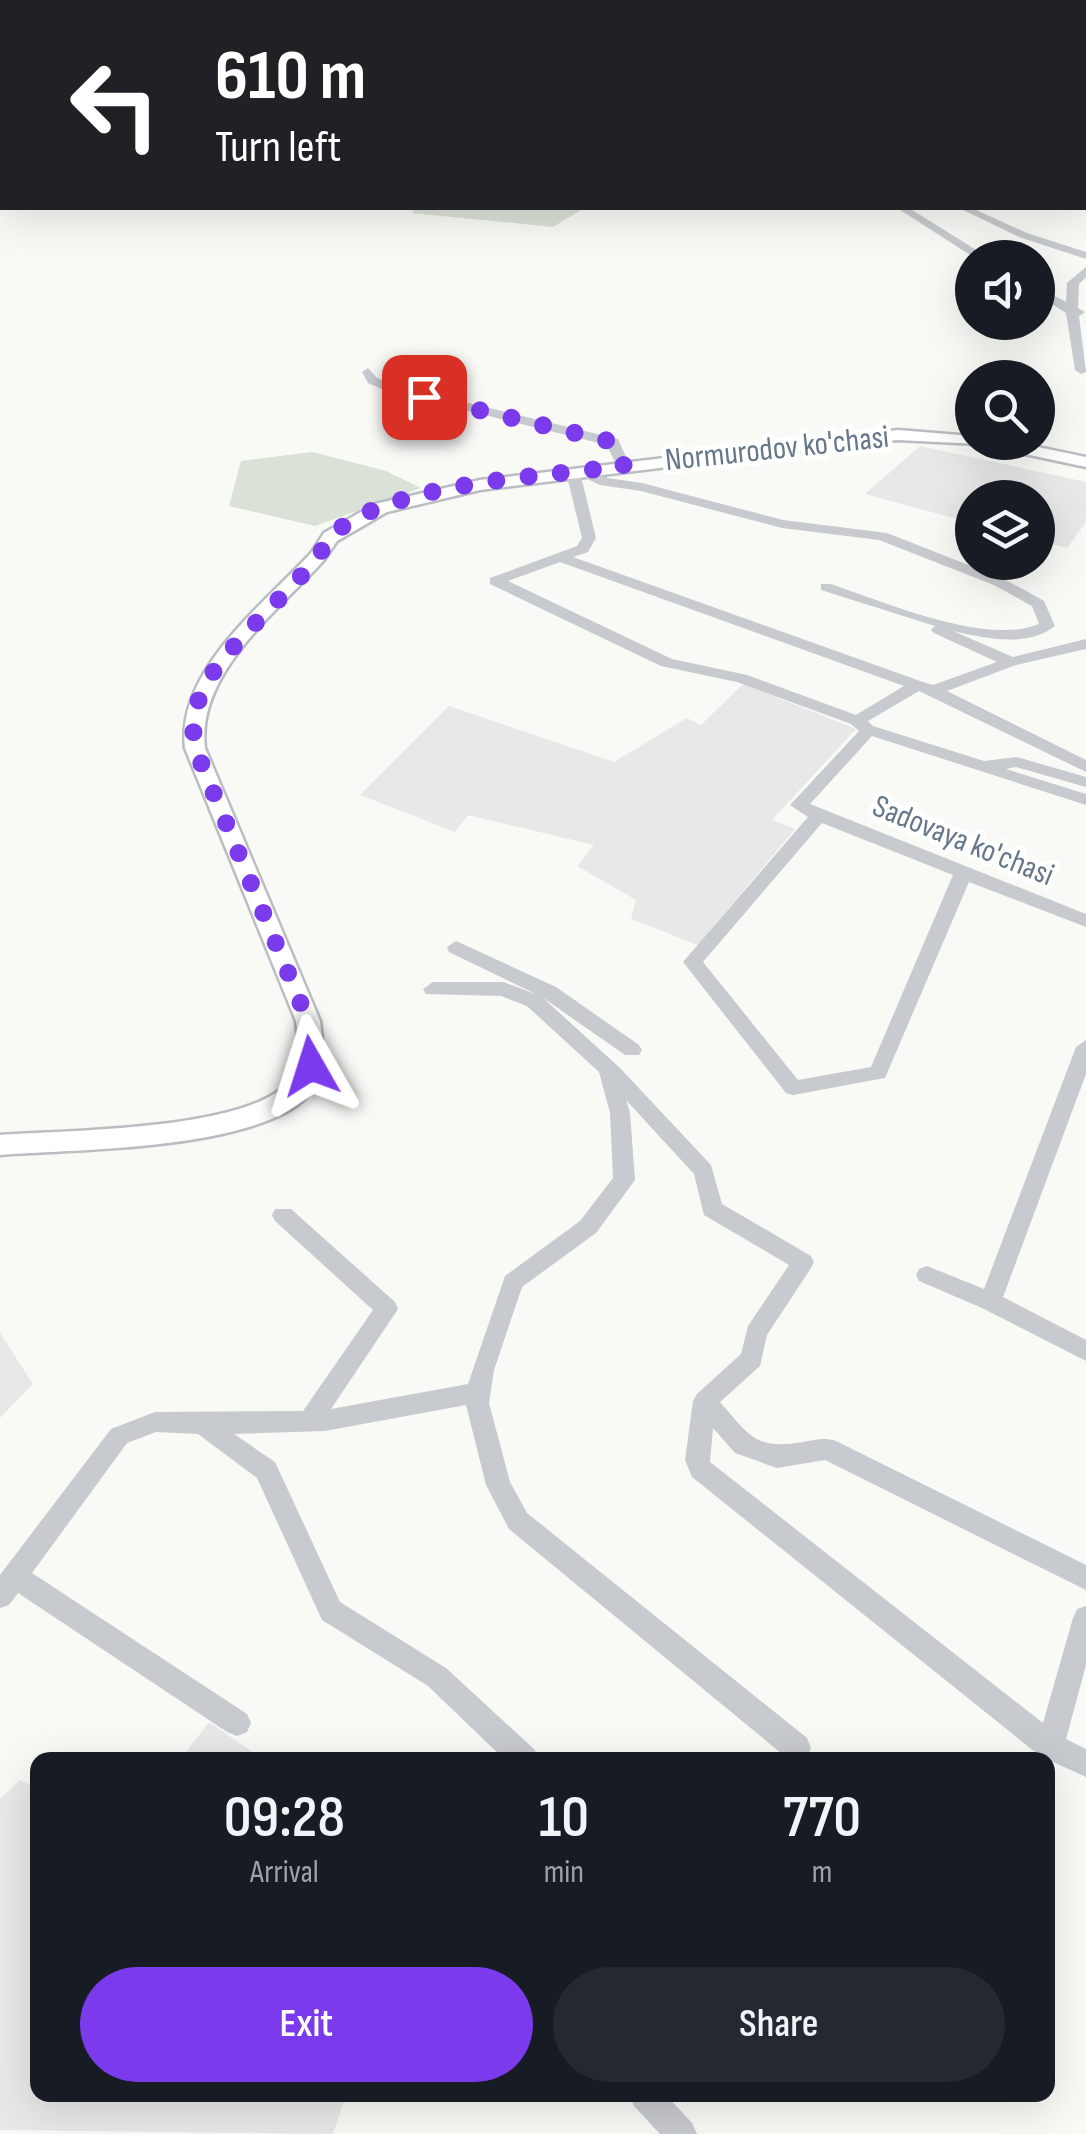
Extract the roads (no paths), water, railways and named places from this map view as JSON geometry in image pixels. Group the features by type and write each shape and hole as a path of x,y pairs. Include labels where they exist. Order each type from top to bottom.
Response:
{"main road":[{"name":"Normurodov ko'chasi","path":"0,1145 225,1126 275,1106 304,1084 311,1066 312,1035 195,748 193,721 198,696 230,650 318,556 330,537 352,520 443,492 577,472 872,437 955,440"},
{"path":"1055,456 1086,462"}],"street":[{"path":"905,210 955,240"},
{"path":"968,210 1022,235 1086,256"},
{"path":"1081,370 1079,312 1073,283 1086,270"},
{"path":"1055,299 1079,312"},
{"path":"368,372 372,380 390,388 613,442 624,466"},
{"path":"826,587 901,612 1013,637 1039,633 1048,626 1039,604 999,582 882,536 782,524 577,472 589,538 583,549 495,581 667,663 741,678 976,768 1086,800"},
{"path":"558,556 926,688 1086,767"},
{"path":"901,612 1011,662"},
{"path":"962,876 878,1073 793,1088 692,962 819,816 799,805 863,726 926,688 1086,644"},
{"path":"976,768 1017,762 1086,782"},
{"name":"Sadovaya ko'chasi","path":"819,816 962,876 1086,921"},
{"path":"456,947 549,992 632,1050"},
{"path":"433,989 503,988 534,1000 606,1067 704,1171 712,1209 803,1262 756,1333 752,1359 705,1401 697,1460 712,1482 1050,1746 1086,1763"},
{"path":"990,1301 1086,1047"},
{"path":"606,1067 620,1114 624,1180 588,1227 512,1282 477,1402 498,1485 518,1522 797,1748"},
{"path":"283,1215 387,1309 310,1421"},
{"path":"927,1275 990,1301 1086,1351"},
{"path":"237,1723 8,1587 119,1436 155,1422 310,1421 479,1392"},
{"path":"705,1401 744,1446 777,1457 827,1449 1086,1578"},
{"path":"202,1424 266,1470 330,1611 438,1678 517,1752"},
{"path":"1050,1746 1086,1618"},
{"path":"651,2102 681,2134"}]}
